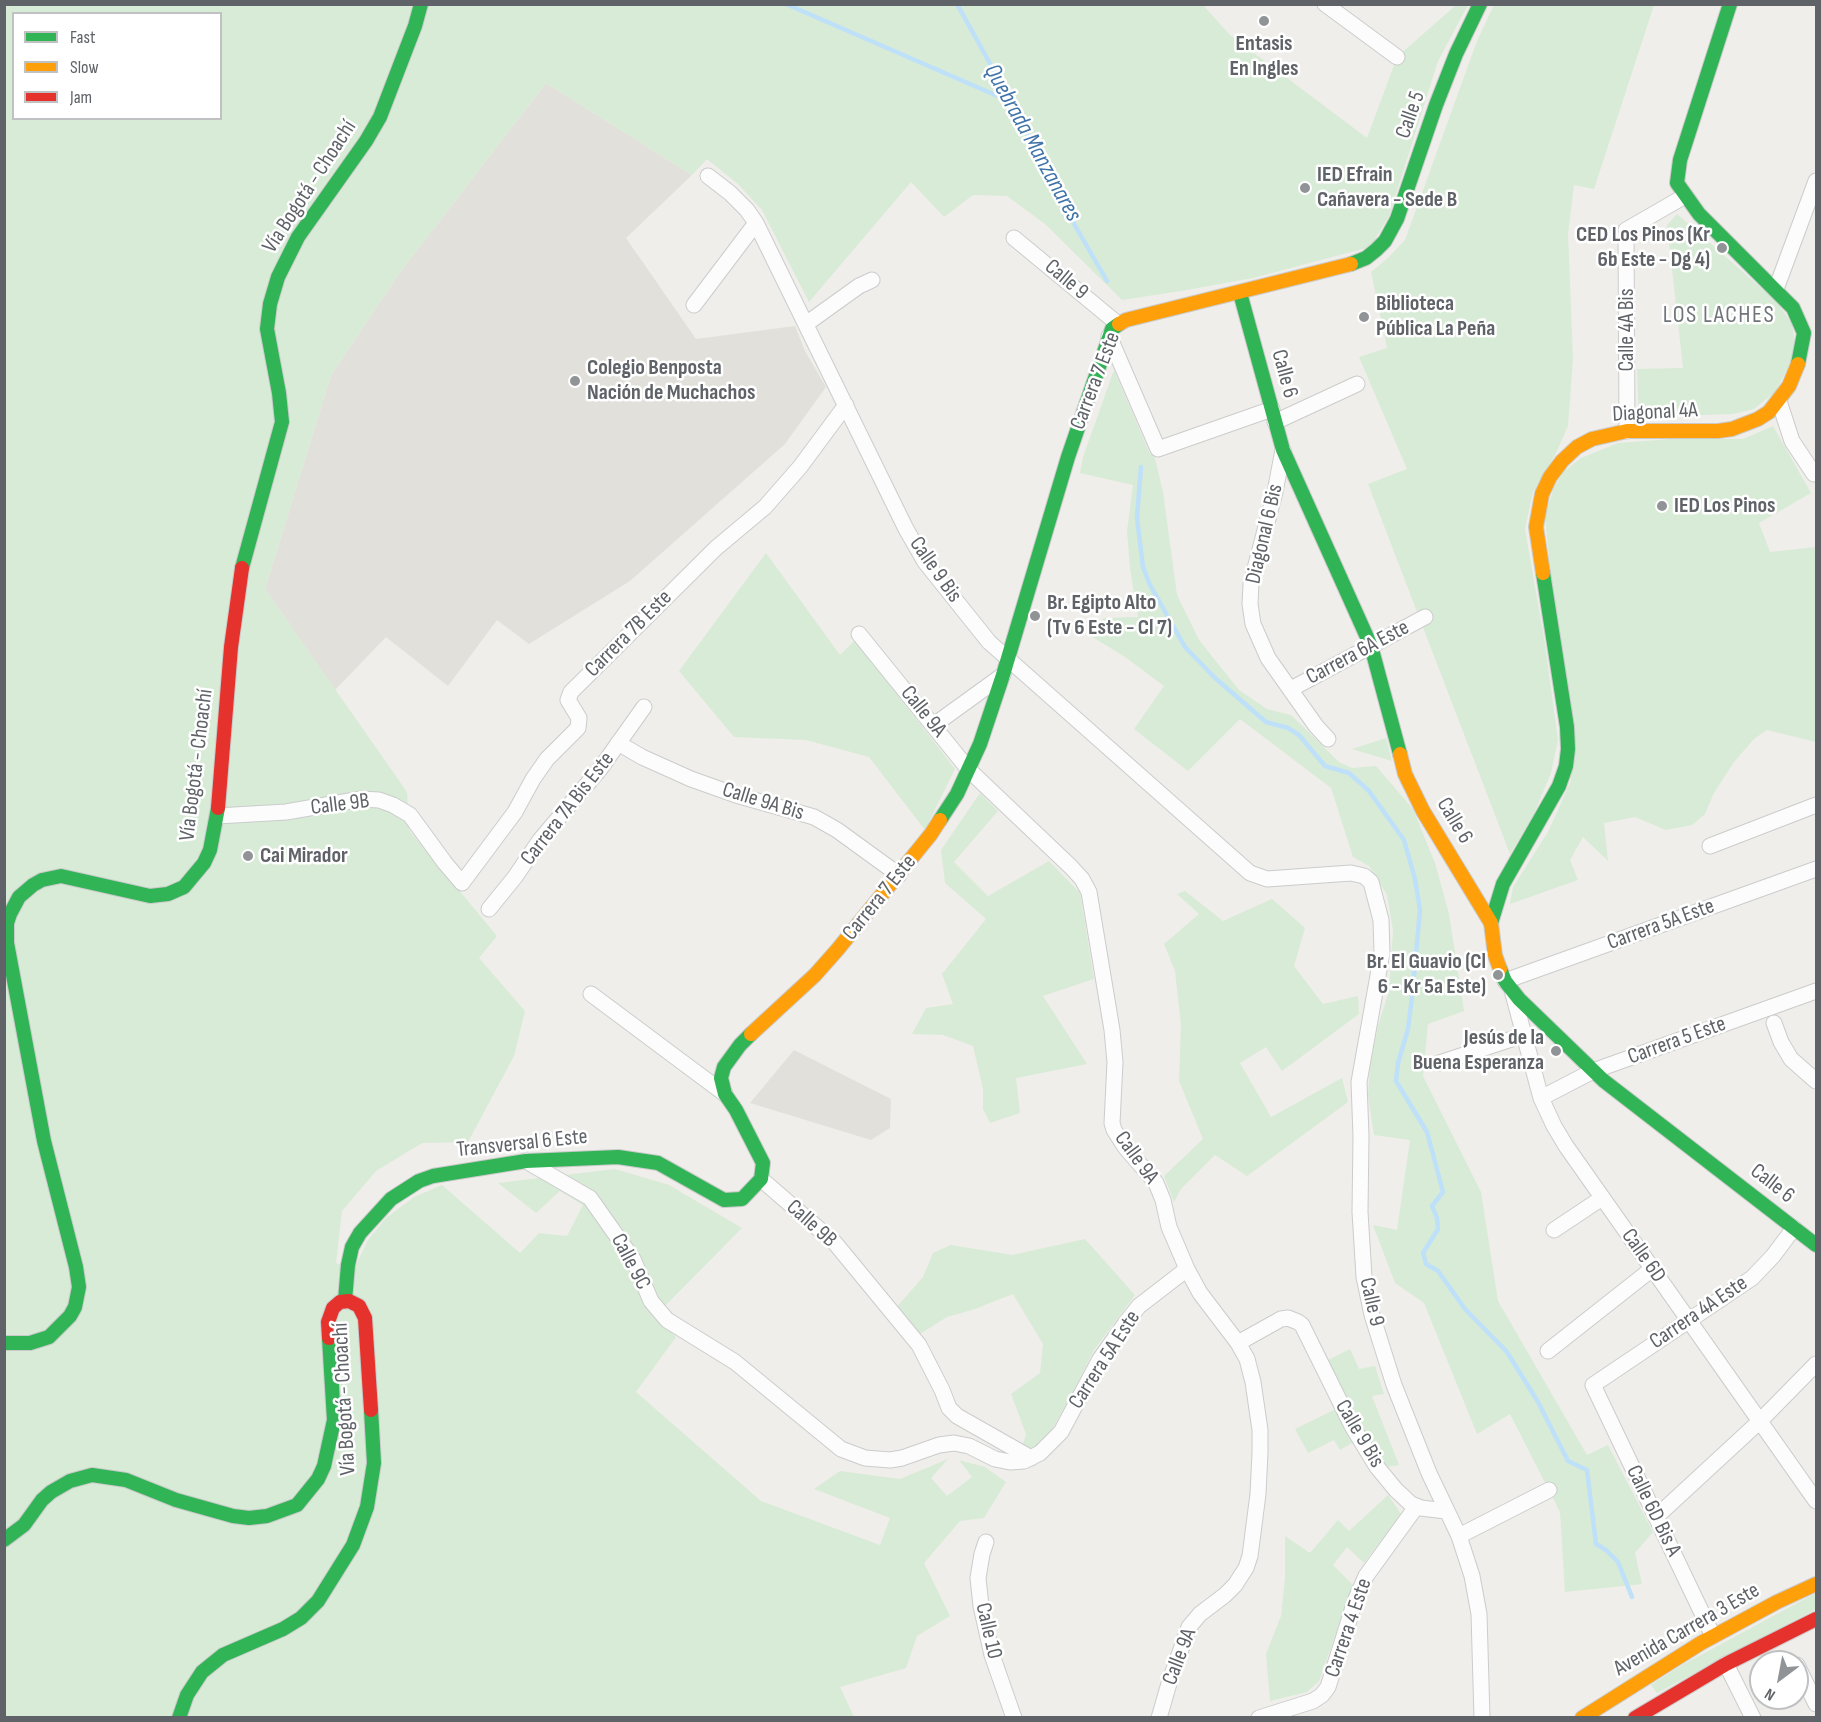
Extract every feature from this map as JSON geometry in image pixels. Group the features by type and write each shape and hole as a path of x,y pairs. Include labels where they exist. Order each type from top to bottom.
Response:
{"street":[{"name":"Vía Bogotá - Choachí","path":"4,1343 30,1343 49,1337 70,1316 75,1307 79,1287 44,1141 7,943 9,914 19,897 33,885 42,880 61,876 70,876 150,896 175,892 190,881 204,863 210,850 217,816 230,657 241,572 282,423 267,329 270,304 281,270 298,237 366,141 380,117 415,26 421,4"},
{"path":"1325,4 1397,57"},
{"name":"Calle 5","path":"1385,240 1397,219 1456,54 1480,4"},
{"name":"Diagonal 4A","path":"1491,923 1503,884 1559,786 1566,766 1567,727 1537,542 1537,519 1542,494 1556,469 1577,447 1592,439 1627,431 1687,432 1732,429 1758,419 1769,412 1779,401 1789,386 1800,360 1804,333 1793,308 1699,214 1677,183 1680,160 1730,4"},
{"name":"Calle 9 Bis","path":"708,176 730,193 756,223 906,529 925,562 989,642 1250,873 1267,879 1351,873 1364,876"},
{"path":"1776,289 1816,181"},
{"name":"Calle 4A Bis","path":"1627,431 1626,230 1685,196"},
{"path":"694,305 756,223"},
{"name":"Calle 9","path":"1014,238 1034,253 1113,330 1158,449 1274,415"},
{"name":"Carrera 7 Este","path":"725,1094 721,1078 730,1057 814,975 899,875 944,816 969,770 1003,675 1068,457 1113,330 1126,320 1343,268 1366,258 1385,240"},
{"path":"806,324 859,286 872,280"},
{"name":"Calle 6","path":"1240,292 1283,450 1371,646 1410,784 1437,835 1481,903 1491,923 1495,955 1508,986 1593,1071 1816,1245"},
{"path":"1274,415 1358,384"},
{"path":"1779,401 1792,441 1815,473"},
{"name":"Carrera 7B Este","path":"462,883 515,812 547,759 578,728 579,718 568,700 571,692 716,548 765,507 800,467 846,405"},
{"name":"Diagonal 6 Bis","path":"1283,450 1275,492 1255,566 1250,604 1252,624 1262,647 1316,726 1328,739"},
{"name":"Carrera 6A Este","path":"1291,689 1425,617"},
{"name":"Calle 9A","path":"860,634 969,770 1071,867 1082,879 1089,892 1112,1030 1115,1062 1112,1123 1125,1147 1156,1183 1163,1200 1169,1227 1187,1269 1200,1293 1238,1343 1247,1359 1260,1430 1258,1494 1250,1556 1235,1586 1200,1614 1189,1627 1175,1663 1159,1718"},
{"path":"934,725 1003,675"},
{"name":"Carrera 7A Bis Este","path":"489,909 515,877 540,840 600,769 644,707"},
{"name":"Calle 9A Bis","path":"618,743 642,757 691,779 736,795 814,817 837,830 899,875"},
{"name":"Calle 9B","path":"217,816 286,812 360,799 379,801 410,814 444,863 462,883"},
{"path":"1710,846 1816,805"},
{"name":"Carrera 5A Este","path":"1508,986 1816,869"},
{"name":"Calle 9","path":"1364,876 1371,882 1378,904 1383,953 1359,1082 1360,1212 1364,1277 1372,1315 1394,1385 1425,1463 1459,1536 1472,1576 1479,1614 1482,1718"},
{"name":"Calle 6D","path":"1508,986 1541,1098 1554,1126 1602,1198 1816,1501"},
{"name":"Carrera 5 Este","path":"1541,1098 1593,1071 1816,991"},
{"path":"591,994 725,1094 736,1110 763,1163 761,1179"},
{"path":"1774,1023 1791,1059 1816,1081"},
{"path":"1439,1063 1524,1035"},
{"name":"Transversal 6 Este","path":"345,1300 352,1247 370,1221 391,1200 419,1181 433,1176 526,1161 618,1156 648,1161 669,1168 716,1197 733,1201 742,1199 761,1179"},
{"name":"Calle 9C","path":"526,1161 590,1198 633,1259 651,1301 667,1320 735,1362 841,1449 865,1458 890,1460 939,1445 954,1443 969,1446 1002,1461 1017,1462 1031,1458"},
{"name":"Calle 9B","path":"761,1179 834,1243 919,1345 949,1408 957,1416 1031,1458"},
{"path":"1554,1230 1602,1198"},
{"name":"Carrera 4A Este","path":"1593,1385 1752,1278 1773,1256 1794,1228"},
{"name":"Carrera 5A Este","path":"1031,1458 1040,1454 1055,1440 1100,1359 1133,1314 1149,1298 1187,1269"},
{"path":"1548,1351 1652,1269"},
{"name":"Vía Bogotá - Choachí","path":"4,1540 24,1525 42,1500 51,1492 70,1481 92,1475 115,1477 176,1500 233,1516 249,1518 279,1513 297,1505 318,1479 327,1453 334,1420 328,1322 333,1308 340,1302 345,1300 359,1306 365,1318 374,1463 367,1507 353,1545 318,1601 301,1618 283,1629 223,1655 202,1672 187,1695 179,1718"},
{"name":"Calle 9 Bis","path":"1238,1343 1281,1319 1293,1319 1302,1325 1365,1448 1396,1490 1404,1499 1416,1506"},
{"path":"1656,1517 1760,1421 1816,1364"},
{"name":"Calle 6D Bis A","path":"1593,1385 1713,1636"},
{"path":"1459,1536 1549,1490"},
{"path":"1416,1506 1446,1511"},
{"name":"Carrera 4 Este","path":"1259,1718 1313,1701 1328,1687 1355,1601 1366,1575 1416,1506"},
{"name":"Calle 10","path":"986,1542 978,1578 981,1606 992,1655 1014,1718"},
{"name":"Avenida Carrera 3 Este","path":"1581,1718 1713,1636 1816,1584"},
{"path":"1635,1718 1650,1712 1726,1664 1816,1619"},
{"path":"1726,1664 1753,1718"},
{"path":"1809,1690 1816,1704"}],"shaded area":[{"name":"Colegio Benposta Nación de Muchachos","path":"546,83 692,175 626,238 696,339 795,326 805,351 826,387 785,444 630,581 529,644 497,620 448,686 386,637 335,690 265,589 331,375 398,275"},
{"path":"794,1050 891,1099 890,1128 871,1140 750,1103"}],"green space":[{"path":"5,5 1203,5 1230,35 1367,138 1397,57 1456,5 1468,5 1438,61 1389,216 1370,247 1253,278 1122,300 1045,224 1007,196 973,195 944,217 911,182 809,302 762,210 738,184 707,159 692,175 546,83 398,275 331,375 265,589 407,792 409,830 497,936 479,958 525,1011 514,1056 468,1142 422,1143 376,1171 342,1211 336,1263 354,1269 368,1240 386,1218 414,1197 442,1185 520,1253 539,1233 567,1236 583,1205 560,1191 536,1213 498,1183 615,1169 669,1185 742,1228 655,1316 676,1337 636,1392 761,1501 880,1545 890,1518 814,1489 840,1471 900,1479 948,1459 931,1478 947,1496 972,1477 959,1460 985,1467 1006,1482 984,1518 960,1521 924,1563 950,1616 917,1636 906,1668 840,1687 854,1717 5,1718"},
{"path":"1494,5 1654,5 1594,189 1574,185 1568,234 1573,359 1568,426 1556,453 1533,492 1525,529 1545,644 1558,740 1551,773 1534,814 1510,854 1368,484 1407,469 1359,357 1387,348 1371,272 1405,240 1477,41"},
{"path":"1677,214 1776,301 1792,324 1795,344 1790,364 1775,392 1754,409 1733,414 1639,417 1637,369 1683,368 1667,225"},
{"path":"1114,370 1150,454 1154,454 1163,492 1177,595 1199,640 1239,690 1267,709 1291,715 1339,762 1352,768 1376,766 1413,809 1435,863 1449,914 1464,1011 1428,1024 1423,1076 1481,1192 1498,1301 1587,1455 1608,1445 1653,1532 1635,1553 1642,1584 1565,1592 1560,1512 1510,1414 1477,1434 1424,1303 1395,1283 1373,1225 1397,1230 1410,1140 1374,1135 1368,1095 1370,1067 1378,1026 1389,991 1393,930 1387,895 1369,866 1353,857 1331,788 1240,719 1188,771 1134,729 1164,686 1125,657 1086,633 1104,618 1138,617 1130,569 1127,531 1133,485 1080,473 1083,457"},
{"path":"1773,426 1811,493 1759,523 1770,552 1816,547 1816,742 1767,730 1754,739 1734,762 1714,793 1705,814 1692,825 1666,830 1635,817 1604,823 1608,861 1583,837 1570,860 1578,880 1510,904 1513,887 1548,832 1571,781 1545,517 1553,490 1563,472 1581,458 1618,443 1671,439 1743,439"},
{"path":"766,553 840,655 855,640 955,769 925,830 869,757 806,740 734,737 679,671"},
{"path":"1386,738 1392,761 1352,749"},
{"path":"980,793 998,811 954,862 988,896 1049,861 1080,893 1094,979 1043,996 1087,1064 1016,1078 1020,1113 990,1123 983,1109 983,1089 973,1046 943,1035 912,1034 926,1008 953,1004 942,974 986,919 945,883 941,850"},
{"path":"1185,891 1223,921 1272,899 1305,928 1294,966 1323,1004 1358,996 1359,1014 1282,1071 1266,1047 1240,1063 1271,1117 1342,1078 1348,1102 1247,1176 1215,1155 1181,1189 1174,1202 1164,1176 1203,1139 1179,1081 1181,1025 1175,971 1164,944 1199,914 1177,894"},
{"path":"1085,1239 1135,1295 1094,1350 1048,1436 1034,1451 1022,1447 1026,1434 1011,1394 1040,1373 1043,1344 1013,1294 947,1317 917,1336 895,1309 923,1277 933,1253 951,1245 1012,1255"},
{"path":"1350,1349 1359,1369 1375,1366 1384,1394 1372,1396 1399,1465 1381,1468 1328,1360"},
{"path":"1340,1407 1357,1440 1340,1450 1334,1440 1308,1453 1295,1429"},
{"path":"1388,1495 1401,1514 1364,1563 1347,1547 1333,1565 1353,1585 1319,1681 1307,1692 1270,1701 1266,1654 1281,1616 1285,1578 1285,1536 1310,1553 1338,1520 1349,1531"},
{"path":"1816,1593 1816,1609 1657,1693 1651,1685 1684,1664"}],"waterway":[{"path":"786,4 1009,101"},
{"name":"Quebrada Manzanares","path":"957,4 1062,203 1107,281"},
{"name":"Quebrada Manzanares","path":"1141,467 1137,518 1143,567 1150,585 1185,647 1215,678 1266,722 1288,728 1299,735 1325,766 1349,773 1369,791 1404,840 1415,879 1420,910 1408,1029 1398,1063 1396,1081 1427,1132 1443,1192 1432,1206 1437,1218 1438,1229 1423,1253 1426,1264 1438,1271 1465,1309 1507,1352 1538,1402 1568,1461 1587,1470 1596,1544 1618,1562 1632,1597"}],"traffic: fast":[{"path":"242,568 282,422 267,329 270,304 278,277 298,237 366,141 380,117 415,26 421,4"},
{"path":"1351,264 1366,258 1376,250 1385,241 1397,219 1436,105 1456,54 1480,4"},
{"path":"1730,4 1680,160 1677,183 1699,214 1793,308 1804,333 1798,364"},
{"path":"1240,293 1283,450 1371,646 1400,754"},
{"path":"940,820 957,794 980,744 1068,457 1112,329 1119,324"},
{"path":"1491,923 1503,884 1559,786 1566,766 1567,727 1543,573"},
{"path":"4,1343 30,1343 49,1337 70,1316 75,1307 79,1287 44,1141 7,943 7,923 10,914 19,897 33,885 42,880 61,876 150,896 168,894 184,887 204,863 210,850 218,808"},
{"path":"1500,969 1505,981 1519,999 1604,1081 1816,1245"},
{"path":"345,1300 352,1247 360,1233 391,1199 419,1181 433,1176 526,1161 618,1157 658,1163 724,1200 742,1199 761,1179 763,1163 736,1110 725,1094 721,1078 724,1067 751,1034"},
{"path":"4,1540 24,1525 42,1500 51,1492 70,1481 92,1475 126,1480 176,1500 233,1516 249,1518 267,1516 297,1505 318,1479 324,1466 334,1420 329,1338"},
{"path":"179,1718 187,1695 202,1672 223,1655 283,1629 301,1618 318,1601 353,1545 367,1507 374,1463 371,1410"}],"traffic: slow":[{"path":"1119,324 1126,320 1351,264"},
{"path":"1543,573 1536,527 1542,494 1550,477 1577,447 1592,439 1627,431 1732,429 1769,412 1789,386 1798,364"},
{"path":"1400,754 1405,774 1423,811 1491,923 1495,955 1500,969"},
{"path":"751,1034 815,975 838,949 940,820"},
{"path":"1582,1718 1701,1643 1816,1584"}],"traffic: jam":[{"path":"218,808 231,647 242,568"},
{"path":"329,1338 328,1322 333,1308 340,1302 349,1301 359,1306 365,1318 371,1410"},
{"path":"1635,1718 1726,1664 1816,1619"}],"place":[{"name":"Entasis En Ingles","path":"1264,21"},
{"name":"IED Efrain Cañavera - Sede B","path":"1305,188"},
{"name":"CED Los Pinos (Kr 6b Este - Dg 4)","path":"1722,248"},
{"name":"Biblioteca Pública La Peña","path":"1364,317"},
{"name":"Colegio Benposta Nación de Muchachos","path":"575,381"},
{"name":"IED Los Pinos","path":"1662,506"},
{"name":"Br. Egipto Alto (Tv 6 Este - Cl 7)","path":"1035,616"},
{"name":"Cai Mirador","path":"248,856"},
{"name":"Br. El Guavio (Cl 6 - Kr 5a Este)","path":"1498,975"},
{"name":"Jesús de la Buena Esperanza","path":"1556,1051"}],"district":[{"name":"LOS LACHES","path":"1719,316"}]}
